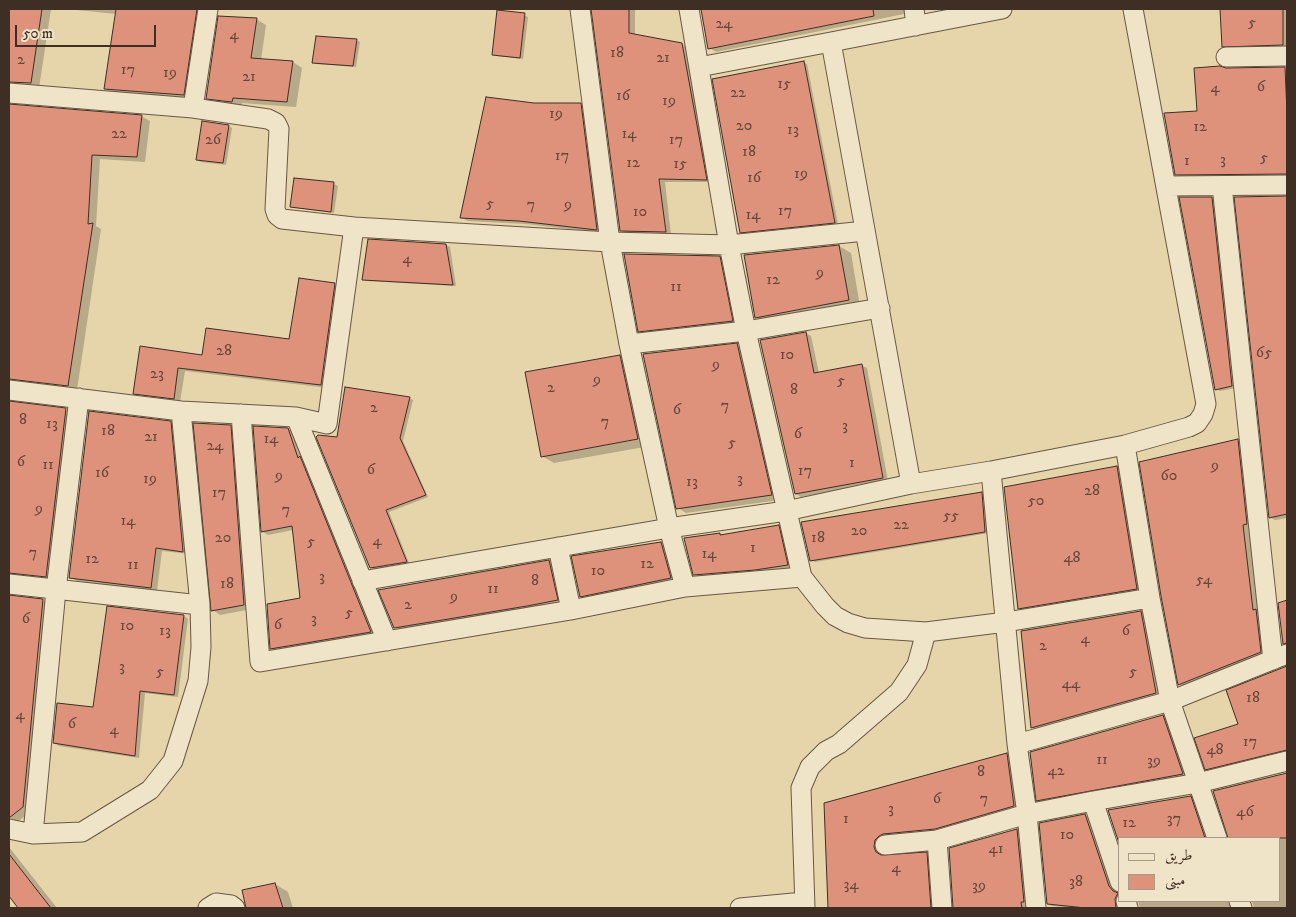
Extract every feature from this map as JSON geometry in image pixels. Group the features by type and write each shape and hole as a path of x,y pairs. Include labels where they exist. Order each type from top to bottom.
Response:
{"street":[{"path":"193,108 208,9"},
{"path":"580,9 610,242 629,344 668,528 685,587"},
{"path":"689,9 729,245 746,331 802,577 830,611 848,623 865,628 926,632 1006,622 1150,598"},
{"path":"699,67 831,42 915,18 1002,9"},
{"path":"362,581 558,546 786,511 911,484 991,471 1125,445 1189,427 1197,422 1203,414 1206,404 1133,9"},
{"path":"831,42 911,484"},
{"path":"1226,57 1287,56"},
{"path":"9,93 193,108 268,119 276,123 280,129 275,209 277,215 282,219 354,227 610,242 729,245 865,231"},
{"path":"1166,186 1287,185"},
{"path":"1017,744 1170,701 1280,657 1222,186"},
{"path":"9,390 181,411 296,417 327,424 354,227"},
{"path":"629,344 746,331 880,308"},
{"path":"34,834 56,590 79,398"},
{"path":"9,829 34,834 82,832 150,790 173,761 198,680 201,648 200,605 181,411"},
{"path":"241,414 260,662 571,610 685,587 802,577"},
{"path":"296,417 387,641"},
{"path":"1125,445 1150,598 1170,701 1217,837"},
{"path":"991,471 1017,744 1027,814 1036,908"},
{"path":"558,546 571,610"},
{"path":"9,584 200,605"},
{"path":"740,908 804,905 801,788 810,767 826,751 839,744 899,692 917,665 926,632"},
{"path":"884,845 937,840 1027,814 1198,783 1287,761"},
{"path":"1093,801 1118,876"},
{"path":"937,840 942,908"},
{"path":"208,908 216,903 231,905 235,908"}],"building":[{"path":"9,9 42,9 31,83 9,82"},
{"path":"116,9 197,9 184,95 104,89"},
{"path":"591,9 629,9 629,33 682,43 707,180 659,179 666,232 620,231"},
{"path":"701,9 873,9 874,16 708,49"},
{"path":"1220,9 1283,9 1283,45 1222,47"},
{"path":"497,10 525,13 520,58 492,55"},
{"path":"218,16 257,18 251,58 293,61 287,102 233,98 232,102 206,99"},
{"path":"316,36 357,39 353,66 312,63"},
{"path":"804,61 835,223 740,233 712,79"},
{"path":"1220,66 1226,68 1285,67 1287,174 1175,175 1164,113 1197,111 1194,68"},
{"path":"486,97 534,103 581,103 597,230 519,221 460,218"},
{"path":"9,104 142,115 137,157 92,155 88,224 93,223 68,386 9,379"},
{"path":"202,121 229,125 223,163 196,160"},
{"path":"294,178 334,182 331,212 290,207"},
{"path":"1287,196 1287,514 1269,518 1234,197"},
{"path":"1179,197 1212,197 1232,386 1215,390"},
{"path":"368,239 446,244 453,285 362,280"},
{"path":"839,245 849,300 755,318 744,255"},
{"path":"624,254 720,256 733,321 638,332"},
{"path":"299,278 335,283 321,385 178,368 174,399 133,394 140,346 202,355 206,328 289,339"},
{"path":"806,332 814,373 862,364 883,478 795,494 760,340"},
{"path":"737,343 772,495 676,509 643,354"},
{"path":"620,355 638,439 541,457 525,372"},
{"path":"345,387 410,397 400,438 426,495 386,510 407,562 370,568 316,437 318,435 337,437"},
{"path":"9,401 66,408 46,577 9,573"},
{"path":"89,411 171,421 183,552 156,548 151,588 69,578"},
{"path":"193,423 231,425 244,605 211,611"},
{"path":"253,426 288,428 298,458 300,456 371,632 270,649 267,604 300,598 292,526 261,532"},
{"path":"1238,439 1247,524 1243,525 1253,610 1256,609 1261,652 1178,685 1139,462"},
{"path":"1117,466 1137,589 1018,609 1004,487"},
{"path":"982,492 985,532 810,561 801,522"},
{"path":"779,525 788,565 755,570 693,575 684,538 720,533 720,535"},
{"path":"661,542 671,578 580,597 571,556"},
{"path":"549,560 558,600 527,606 394,628 378,590"},
{"path":"9,595 43,599 23,807 9,818"},
{"path":"1287,600 1287,643 1283,644 1278,603"},
{"path":"107,606 184,615 174,695 140,691 135,756 53,743 57,703 93,707"},
{"path":"1141,611 1156,693 1031,728 1021,631"},
{"path":"1287,666 1287,750 1205,770 1194,738 1238,724 1226,690"},
{"path":"1163,715 1183,774 1036,801 1030,752"},
{"path":"1007,753 1014,806 935,829 883,834 875,840 874,847 876,852 881,855 927,852 931,908 828,908 824,803"},
{"path":"1287,773 1287,838 1228,837 1213,791"},
{"path":"1191,796 1205,837 1118,837 1118,840 1108,810"},
{"path":"1085,814 1109,886 1118,893 1115,899 1116,908 1086,908 1047,904 1039,823"},
{"path":"1017,829 1024,902 1021,902 1022,908 953,908 949,848"},
{"path":"9,854 51,908 18,908 9,896"},
{"path":"275,883 283,908 246,908 242,890"}]}
